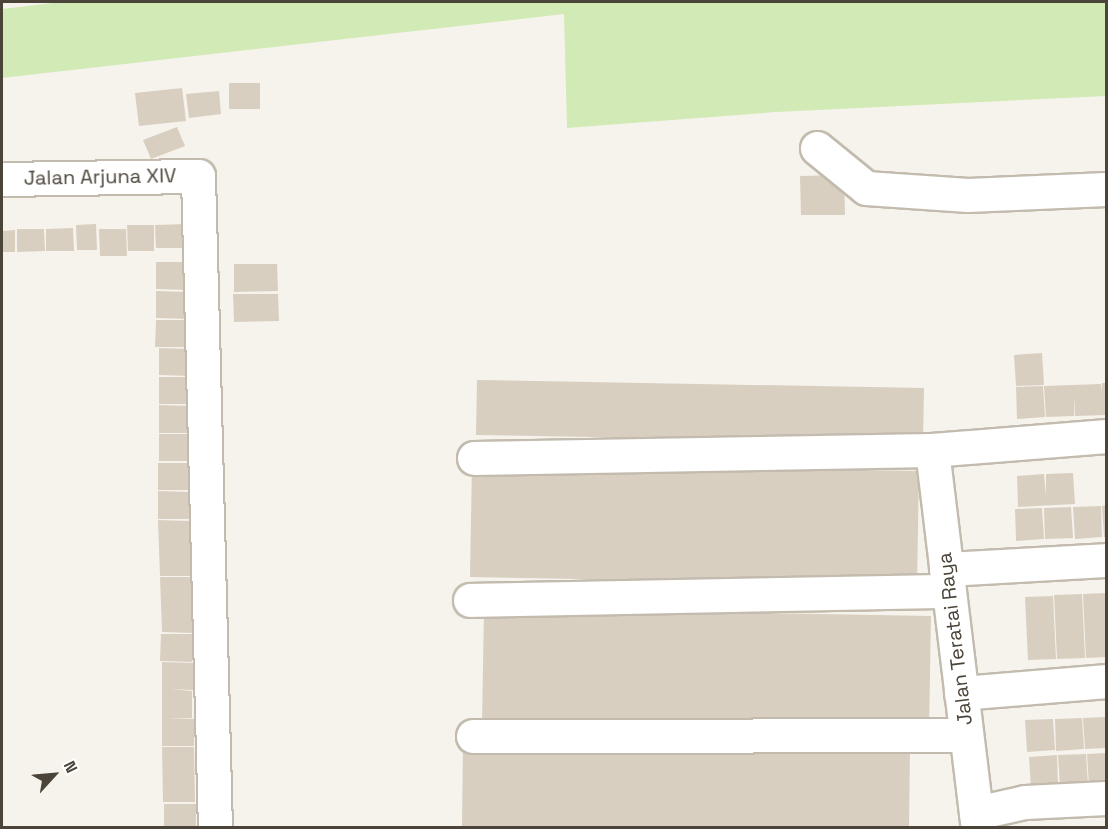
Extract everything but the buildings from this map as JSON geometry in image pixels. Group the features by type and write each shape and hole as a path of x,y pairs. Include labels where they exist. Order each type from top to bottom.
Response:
{"street":[{"path":"817,148 866,188 968,195 1107,189"},
{"name":"Jalan Arjuna XIV","path":"2,179 198,176 215,828"},
{"path":"474,458 943,450 999,443 1107,436"},
{"name":"Jalan Teratai Raya","path":"943,450 952,577 982,690 966,735 982,816"},
{"path":"470,600 952,577 1005,567 1107,560"},
{"path":"982,690 1107,681"},
{"path":"472,736 966,735"},
{"path":"982,816 1025,802 1107,798"}],"green space":[{"path":"61,2 1106,2 1106,96 776,112 567,128 564,14 2,78 2,9"}]}
